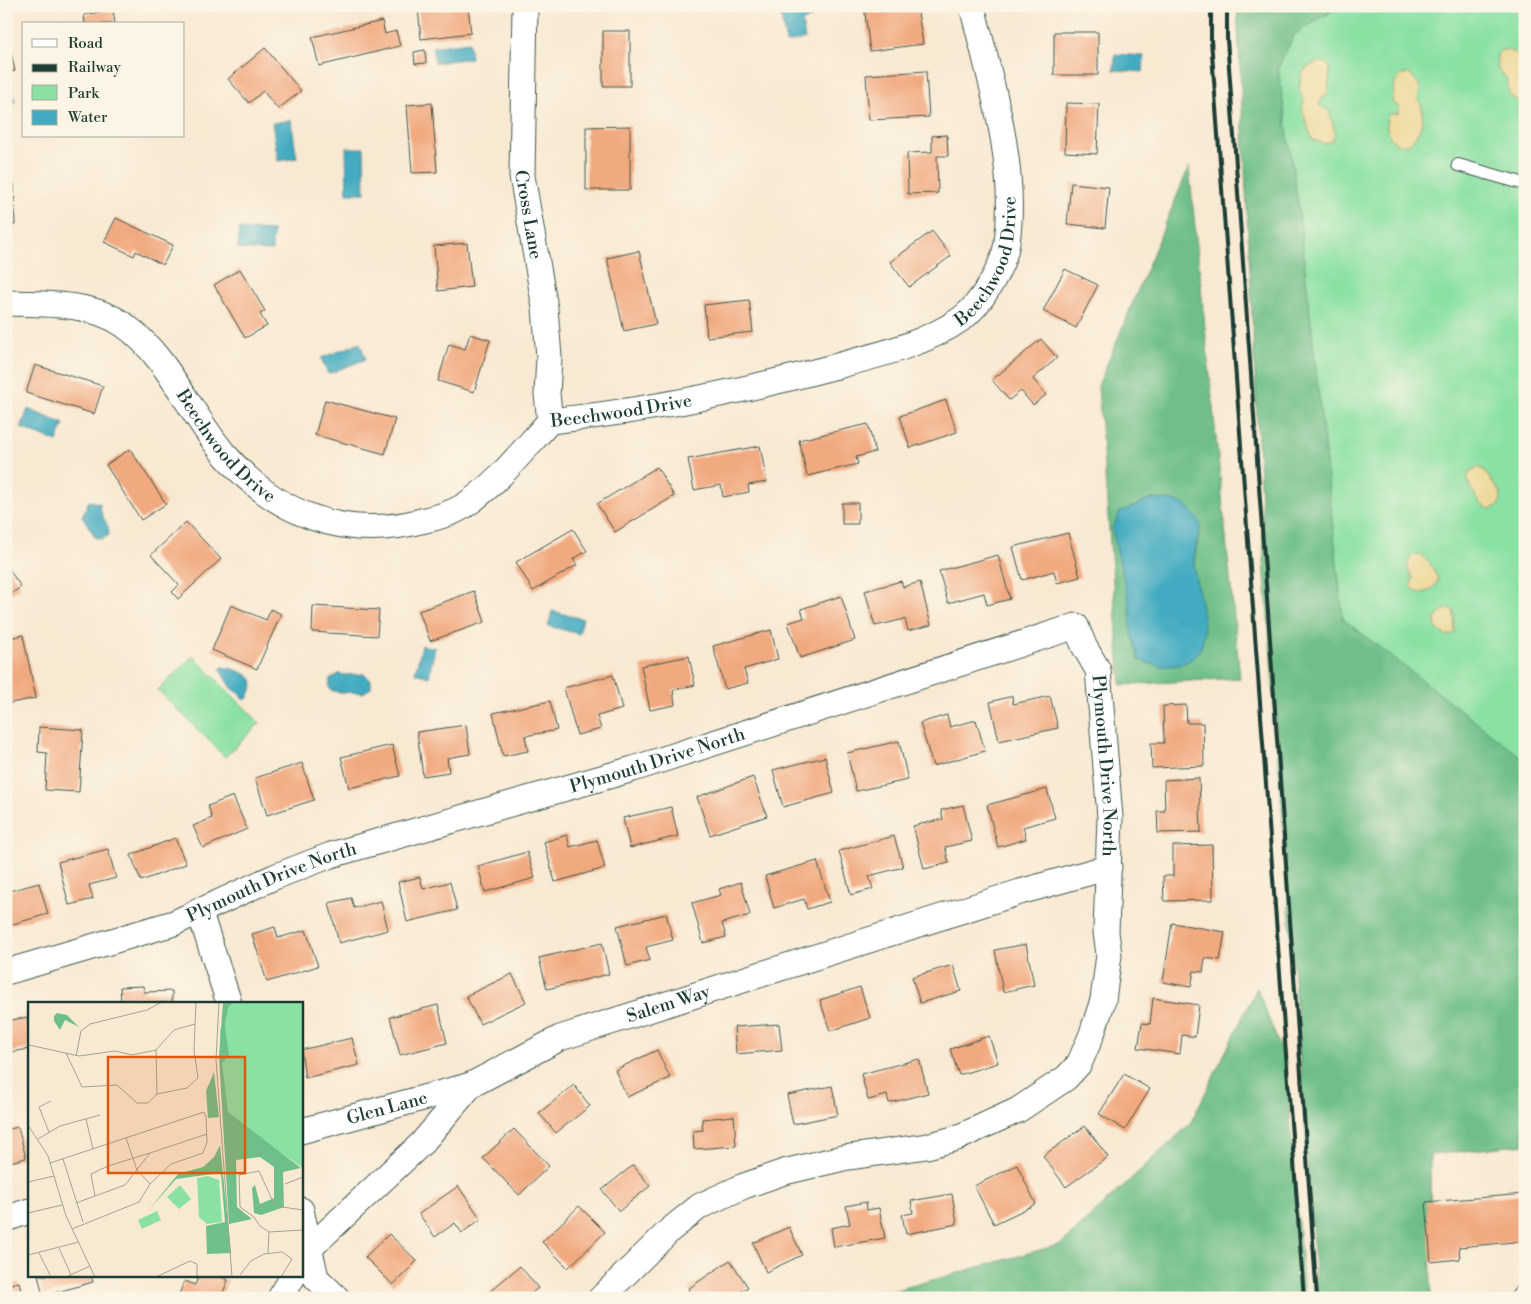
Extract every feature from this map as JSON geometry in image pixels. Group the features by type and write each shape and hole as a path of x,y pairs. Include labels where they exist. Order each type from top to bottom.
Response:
{"street":[{"name":"Cross Lane","path":"525,6 522,176 545,308 549,357 547,394 550,422"},
{"name":"Beechwood Drive","path":"6,303 54,305 96,312 123,325 157,359 225,455 256,486 298,512 321,522 349,528 402,526 440,517 463,506 494,481 550,422 604,415 755,388 883,354 944,329 962,318 980,300 994,278 1007,244 1009,214 1000,119 972,6"},
{"name":"Plymouth Drive North","path":"6,972 174,923 274,877 331,855 633,769 1076,626 1084,646 1098,670 1110,817 1109,867"},
{"name":"Salem Way","path":"306,1255 422,1143 471,1085 560,1038 1020,892 1109,867"},
{"path":"602,1298 670,1230 700,1206 744,1186 784,1172 843,1158 927,1146 957,1138 1018,1110 1066,1078 1079,1064 1092,1034 1103,1000 1109,955 1106,932 1109,867"},
{"path":"199,910 229,1002"},
{"name":"Glen Lane","path":"302,1131 471,1085"},
{"path":"6,1219 28,1212"},
{"path":"302,1219 306,1255 316,1278 337,1298"},
{"path":"280,1298 293,1276"}],"lane":[{"path":"1458,165 1525,184"}],"green space":[{"path":"1237,6 1340,6 1294,35 1278,68 1298,203 1343,619 1525,760 1525,1144 1430,1155 1431,1298 1317,1298 1264,561"},
{"path":"1276,6 1525,6 1525,797 1296,628 1249,21"},
{"path":"1189,167 1240,678 1121,685 1098,386","holes":["1201,525 1194,559 1196,584 1131,631 1130,607"]},
{"path":"193,656 260,723 225,757 158,690"},
{"path":"1257,988 1286,1063 1304,1298 868,1298 1061,1244 1190,1124"}],"sand":[{"path":"1501,50 1508,50 1525,57 1525,98 1517,101 1509,94 1507,79 1498,70 1497,55"},
{"path":"1318,62 1327,63 1330,68 1328,94 1320,100 1319,105 1329,111 1335,133 1332,141 1324,144 1312,139 1302,109 1304,101 1299,89 1302,74 1306,68"},
{"path":"1408,73 1420,87 1418,98 1423,117 1417,134 1409,144 1399,145 1390,136 1387,128 1387,119 1388,115 1399,113 1399,107 1392,102 1395,83 1400,76"},
{"path":"1478,467 1484,470 1501,494 1500,504 1491,509 1480,502 1467,480 1469,472"},
{"path":"1420,554 1430,564 1438,579 1432,589 1420,593 1411,587 1413,578 1407,566 1411,556"},
{"path":"1449,608 1454,611 1455,633 1446,636 1436,628 1435,619 1442,611"}],"water":[{"path":"779,6 809,6 811,19 802,21 805,39 786,43"},
{"path":"469,42 471,58 435,63 432,47"},
{"path":"1115,54 1144,56 1143,72 1114,70"},
{"path":"11,85 15,102 6,104 6,87"},
{"path":"291,120 297,158 278,161 272,123"},
{"path":"346,148 364,148 365,193 347,193"},
{"path":"239,229 273,231 272,251 238,249"},
{"path":"360,343 366,359 328,374 321,358"},
{"path":"28,409 64,424 57,442 21,428"},
{"path":"1152,499 1181,503 1191,511 1201,525 1194,560 1203,617 1204,632 1202,645 1196,655 1184,663 1172,666 1156,665 1139,660 1131,631 1130,607 1112,529 1120,512"},
{"path":"89,501 100,503 101,511 108,526 109,535 102,539 96,538 82,516"},
{"path":"552,611 583,619 579,634 548,626"},
{"path":"422,645 435,648 429,677 415,673"},
{"path":"223,667 242,672 252,679 253,686 247,699 242,699 241,694 228,684 220,669"},
{"path":"341,673 343,675 365,674 371,680 371,688 363,693 331,690 329,687 330,679"}],"building":[{"path":"468,6 471,33 421,39 418,8"},
{"path":"864,6 917,6 923,44 870,51"},
{"path":"113,9 115,22 85,22 84,15"},
{"path":"382,21 385,34 396,31 400,46 319,66 312,37"},
{"path":"6,29 15,71 6,73"},
{"path":"603,31 630,31 630,86 603,86"},
{"path":"1054,32 1098,32 1098,75 1054,75"},
{"path":"265,48 301,91 278,109 263,91 249,103 228,79"},
{"path":"425,50 426,63 415,64 414,52"},
{"path":"926,71 929,117 869,120 866,75"},
{"path":"432,103 437,172 412,173 407,105"},
{"path":"1066,103 1099,104 1097,154 1065,152"},
{"path":"630,126 630,190 586,190 586,127"},
{"path":"947,135 948,156 937,156 938,193 908,194 907,153 932,152 932,136"},
{"path":"1071,183 1109,187 1105,228 1067,224"},
{"path":"6,184 14,184 15,225 6,225"},
{"path":"116,218 173,245 163,265 136,251 134,256 104,242"},
{"path":"932,231 951,256 909,287 890,262"},
{"path":"467,243 472,287 438,291 434,246"},
{"path":"639,251 656,324 624,331 607,258"},
{"path":"240,269 265,311 260,314 267,326 245,338 214,285"},
{"path":"1065,269 1098,285 1076,328 1043,311"},
{"path":"749,300 753,332 707,337 704,305"},
{"path":"470,334 490,340 474,392 438,381 449,344 465,349"},
{"path":"1041,339 1057,358 1033,379 1046,395 1033,405 1021,391 1009,400 992,380"},
{"path":"35,365 103,386 94,414 26,393"},
{"path":"325,400 395,419 385,454 315,435"},
{"path":"946,400 957,432 910,448 900,416"},
{"path":"868,424 875,452 856,457 858,464 807,476 799,440"},
{"path":"760,446 767,482 748,485 749,492 723,497 721,485 694,490 688,459"},
{"path":"130,449 166,504 141,520 106,465"},
{"path":"657,467 674,496 615,532 597,504"},
{"path":"842,503 858,503 858,524 842,524"},
{"path":"186,522 221,559 178,599 172,592 179,585 151,555"},
{"path":"573,529 587,551 573,559 577,565 533,591 516,562"},
{"path":"1068,533 1080,577 1057,583 1054,571 1022,580 1013,547"},
{"path":"998,555 1010,599 987,605 984,593 948,603 939,571"},
{"path":"6,565 21,587 6,597"},
{"path":"901,581 903,587 920,582 931,625 908,631 905,619 875,626 865,591"},
{"path":"474,591 485,622 430,641 419,611"},
{"path":"841,596 855,640 800,658 788,623 804,618 801,609"},
{"path":"231,605 266,620 271,609 281,614 257,669 212,650"},
{"path":"313,606 379,610 377,636 312,632"},
{"path":"771,630 778,659 744,669 748,683 725,689 713,646"},
{"path":"23,635 36,698 6,704 6,639"},
{"path":"689,656 695,685 673,690 675,705 650,710 641,666"},
{"path":"613,675 622,709 597,716 601,729 577,735 564,688"},
{"path":"1012,696 1013,704 1050,696 1058,728 999,741 990,702"},
{"path":"550,701 557,730 525,736 528,751 503,756 493,713"},
{"path":"1186,705 1187,723 1203,723 1204,766 1152,768 1151,743 1164,743 1163,706"},
{"path":"947,715 950,727 976,720 985,751 933,766 920,723"},
{"path":"466,725 470,754 447,758 449,772 423,776 417,732"},
{"path":"39,727 83,730 79,792 45,790 47,753 38,752"},
{"path":"899,741 908,780 856,791 847,753"},
{"path":"392,745 400,776 349,788 341,757"},
{"path":"825,757 834,793 783,807 773,770"},
{"path":"302,763 314,800 267,815 255,778"},
{"path":"753,777 767,816 710,835 697,797"},
{"path":"1199,778 1201,832 1158,833 1157,811 1165,811 1164,780"},
{"path":"1047,789 1055,818 1023,827 1026,839 998,847 987,805"},
{"path":"233,796 247,829 203,848 193,826 212,818 208,806"},
{"path":"963,805 972,841 945,847 949,863 924,869 913,826 943,819 941,810"},
{"path":"671,807 678,836 630,848 623,818"},
{"path":"567,835 570,847 597,840 605,868 555,882 544,842"},
{"path":"894,836 903,867 869,876 873,889 851,895 839,851"},
{"path":"175,838 186,864 141,881 131,855"},
{"path":"1212,845 1213,900 1164,901 1163,876 1173,876 1173,846"},
{"path":"108,849 116,878 89,885 93,899 69,905 58,862"},
{"path":"527,852 535,878 485,892 478,866"},
{"path":"817,861 830,902 807,909 804,899 774,908 765,876"},
{"path":"420,877 423,889 450,882 457,910 407,922 398,882"},
{"path":"741,882 750,915 722,923 726,937 703,943 692,903 721,895 719,889"},
{"path":"39,883 48,914 6,926 6,892"},
{"path":"351,898 354,908 381,901 388,930 339,943 329,903"},
{"path":"666,914 673,940 646,947 650,960 627,966 617,926"},
{"path":"1172,923 1225,932 1220,960 1205,958 1203,972 1194,971 1191,987 1163,982"},
{"path":"275,927 278,938 306,930 318,966 267,982 252,934"},
{"path":"602,943 609,974 547,989 539,958"},
{"path":"1026,944 1034,985 1003,992 995,950"},
{"path":"953,965 961,991 920,1003 912,977"},
{"path":"512,974 526,1002 480,1024 466,996"},
{"path":"143,986 144,992 172,991 172,1002 121,1002 120,987"},
{"path":"860,987 870,1018 830,1031 820,1000"},
{"path":"1153,998 1199,1005 1195,1037 1182,1035 1180,1054 1138,1048 1142,1023 1150,1024"},
{"path":"438,1005 447,1043 400,1055 390,1017"},
{"path":"28,1017 28,1049 6,1053 6,1021"},
{"path":"779,1024 782,1050 736,1054 734,1027"},
{"path":"989,1036 998,1063 959,1075 950,1049"},
{"path":"352,1038 359,1065 305,1078 302,1050"},
{"path":"657,1050 670,1078 627,1097 615,1070"},
{"path":"919,1059 928,1093 889,1103 887,1095 868,1100 861,1074"},
{"path":"1124,1074 1150,1089 1125,1130 1099,1114"},
{"path":"574,1085 590,1106 556,1133 539,1113"},
{"path":"832,1086 838,1115 793,1124 787,1095"},
{"path":"734,1116 736,1146 694,1149 693,1131 703,1130 702,1119"},
{"path":"1085,1126 1108,1157 1066,1187 1043,1156"},
{"path":"18,1127 26,1158 6,1163 6,1130"},
{"path":"514,1129 549,1166 519,1195 483,1158"},
{"path":"633,1165 650,1186 619,1211 602,1190"},
{"path":"1017,1165 1036,1204 994,1224 974,1186"},
{"path":"458,1186 481,1219 462,1233 455,1223 435,1237 419,1214"},
{"path":"952,1194 957,1224 906,1234 902,1215 913,1213 911,1201"},
{"path":"1525,1194 1525,1241 1459,1247 1460,1259 1431,1262 1426,1202"},
{"path":"866,1202 867,1210 879,1208 885,1238 834,1247 831,1228 850,1224 846,1206"},
{"path":"579,1206 605,1232 568,1268 542,1242"},
{"path":"789,1227 802,1255 766,1272 753,1243"},
{"path":"389,1234 417,1261 393,1285 365,1257"},
{"path":"730,1260 748,1287 732,1298 694,1298 688,1289"},
{"path":"520,1266 538,1288 526,1298 492,1298 488,1293"},
{"path":"38,1276 91,1276 93,1282 43,1296"},
{"path":"199,1276 219,1276 228,1280 221,1298 177,1298 185,1281 195,1285"},
{"path":"19,1282 23,1298 6,1298 6,1285"}],"railway":[{"path":"1211,6 1211,40 1304,1298"},
{"path":"1227,6 1227,39 1317,1298"}]}
